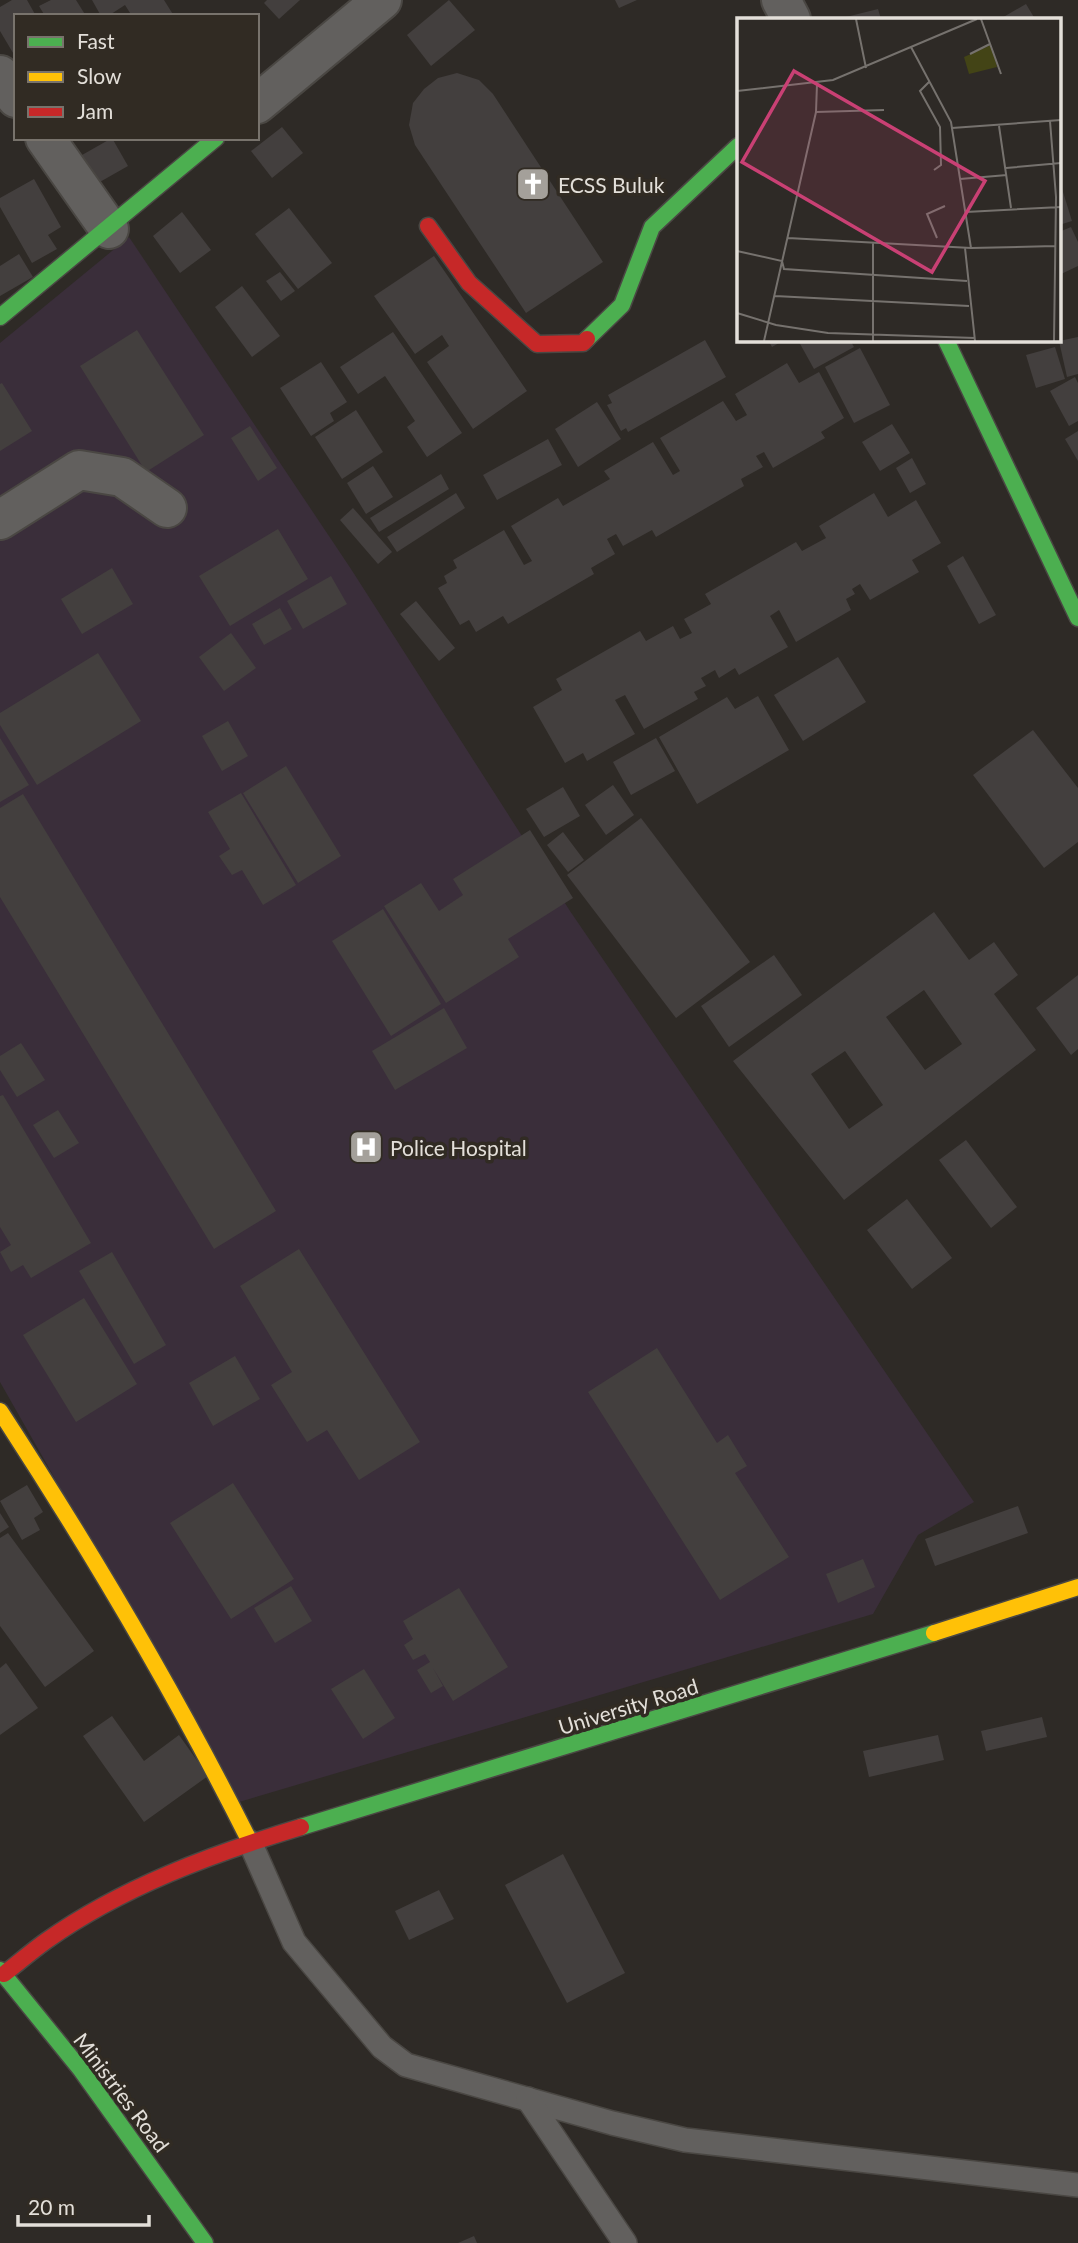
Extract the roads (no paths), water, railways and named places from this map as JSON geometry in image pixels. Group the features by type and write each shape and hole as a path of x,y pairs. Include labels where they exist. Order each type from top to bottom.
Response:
{"street":[{"path":"780,0 790,18"},
{"path":"259,102 372,3"},
{"path":"0,75 14,95"},
{"path":"46,140 109,229"},
{"path":"0,317 214,140"},
{"path":"428,226 469,284 537,344 583,343 622,305 652,227 737,147"},
{"path":"946,341 1078,618"},
{"path":"0,520 79,470 122,477 167,508"},
{"path":"0,1411 62,1506 146,1646 202,1746 250,1842"},
{"name":"University Road","path":"2,1972 82,1917 121,1896 250,1842 846,1661 1078,1587"},
{"name":"Ministries Road","path":"2,1972 81,2070 205,2243"}],"lane":[{"path":"250,1842 293,1942 382,2047 406,2065 612,2123 685,2140 1078,2185"},
{"path":"528,2099 625,2243"}],"place":[{"name":"ECSS Buluk","path":"533,184"},
{"name":"Police Hospital","path":"366,1147"}]}
